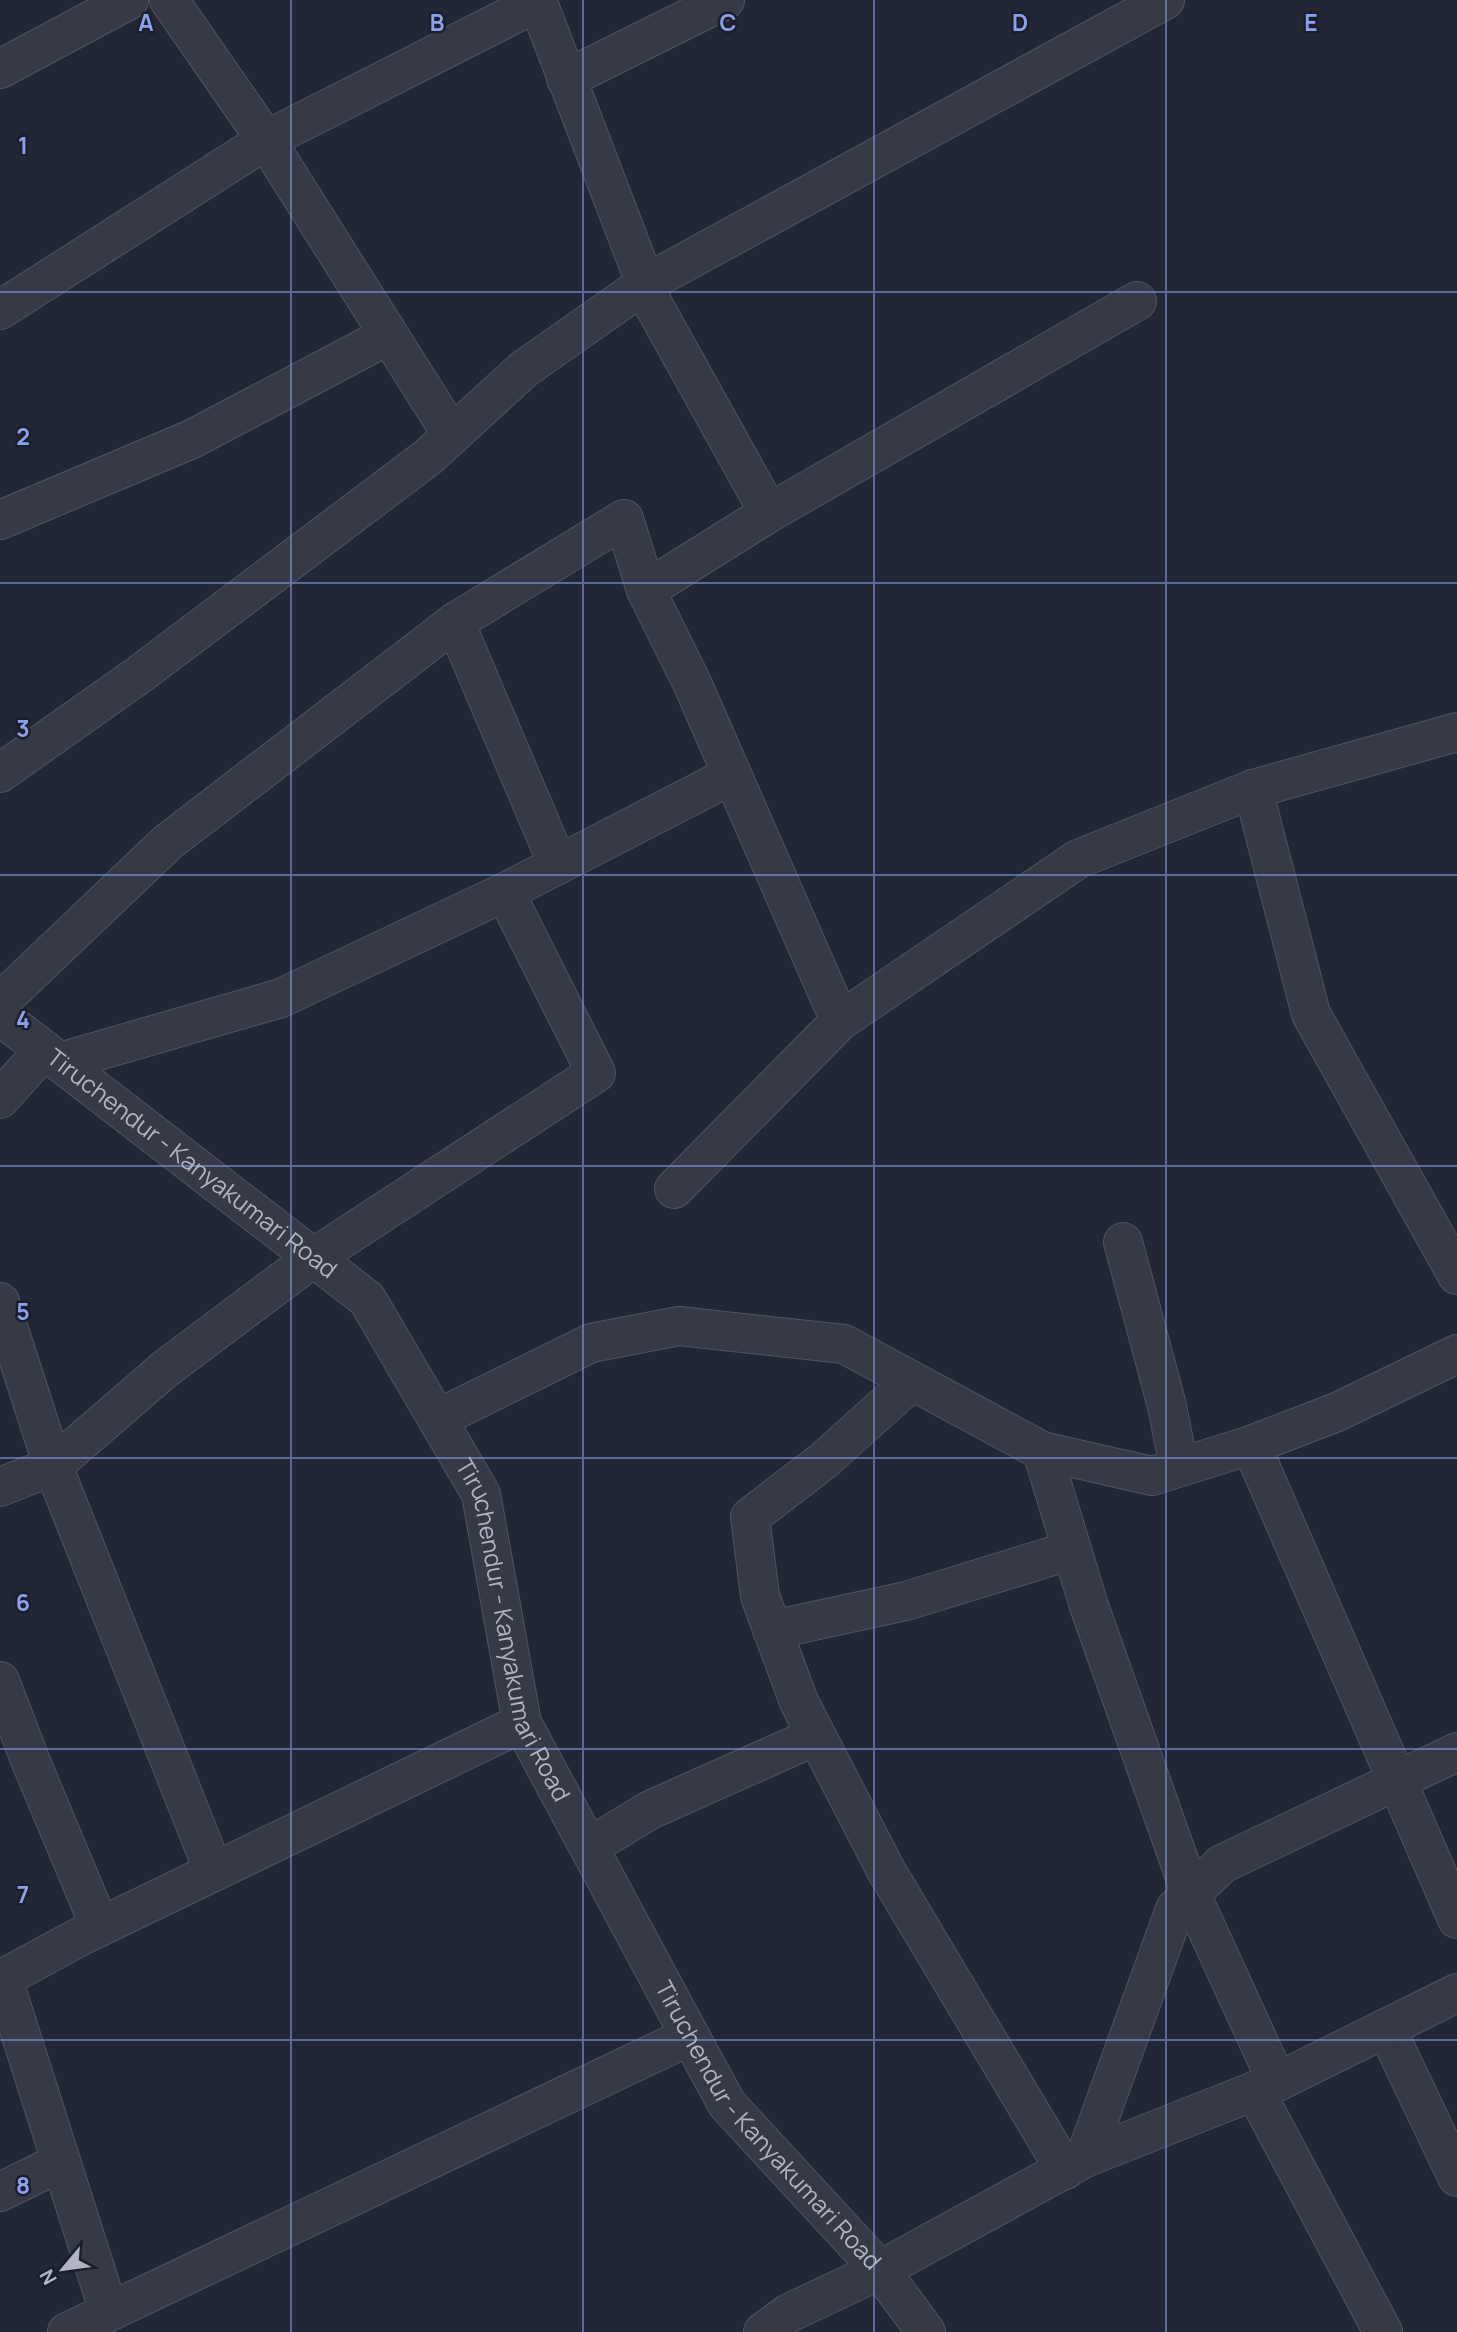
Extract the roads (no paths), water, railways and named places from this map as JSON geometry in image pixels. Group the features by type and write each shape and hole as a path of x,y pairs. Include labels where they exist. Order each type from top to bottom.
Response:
{"street":[{"path":"0,69 129,0"},
{"path":"169,0 266,140 452,435"},
{"path":"566,79 725,0"},
{"path":"0,773 140,674 428,457 524,369 645,284 1166,0"},
{"path":"0,310 266,140 538,1 654,306 769,513"},
{"path":"646,590 769,513 1137,301"},
{"path":"0,520 192,439 389,335"},
{"path":"0,1002 168,842 455,622 624,519 646,590 692,683 840,1021"},
{"path":"455,622 558,865"},
{"path":"674,1189 840,1021 1077,859 1253,789 1457,732"},
{"path":"0,1099 52,1056 281,998 505,892 732,775"},
{"path":"1253,789 1311,1014 1457,1275"},
{"path":"0,1487 53,1466 165,1369 313,1258 596,1073 505,892"},
{"name":"Tiruchendur - Kanyakumari Road","path":"0,1016 367,1299 481,1494 522,1723 690,2036 727,2104 880,2270 926,2332"},
{"path":"1123,1241 1167,1406 1179,1467"},
{"path":"0,1302 53,1466 214,1872"},
{"path":"437,1419 591,1343 679,1326 844,1344 1042,1451 1152,1475 1251,1445 1337,1412 1457,1354"},
{"path":"912,1381 823,1461 750,1517 760,1596 799,1702 887,1872 1075,2164"},
{"path":"1251,1445 1457,1919"},
{"path":"1042,1451 1089,1606 1191,1894 1266,2087 1374,2330"},
{"path":"772,1630 906,1601 1072,1550"},
{"path":"0,1681 100,1927"},
{"path":"109,2312 1,1980 100,1927 522,1723"},
{"path":"589,1847 650,1810 816,1736"},
{"path":"1075,2164 1175,1909 1222,1864 1457,1752"},
{"path":"762,2332 789,2312 880,2270 1075,2164 1266,2087 1457,1993"},
{"path":"1386,2028 1457,2177"},
{"path":"68,2332 690,2036"},
{"path":"0,2192 61,2162"}]}
